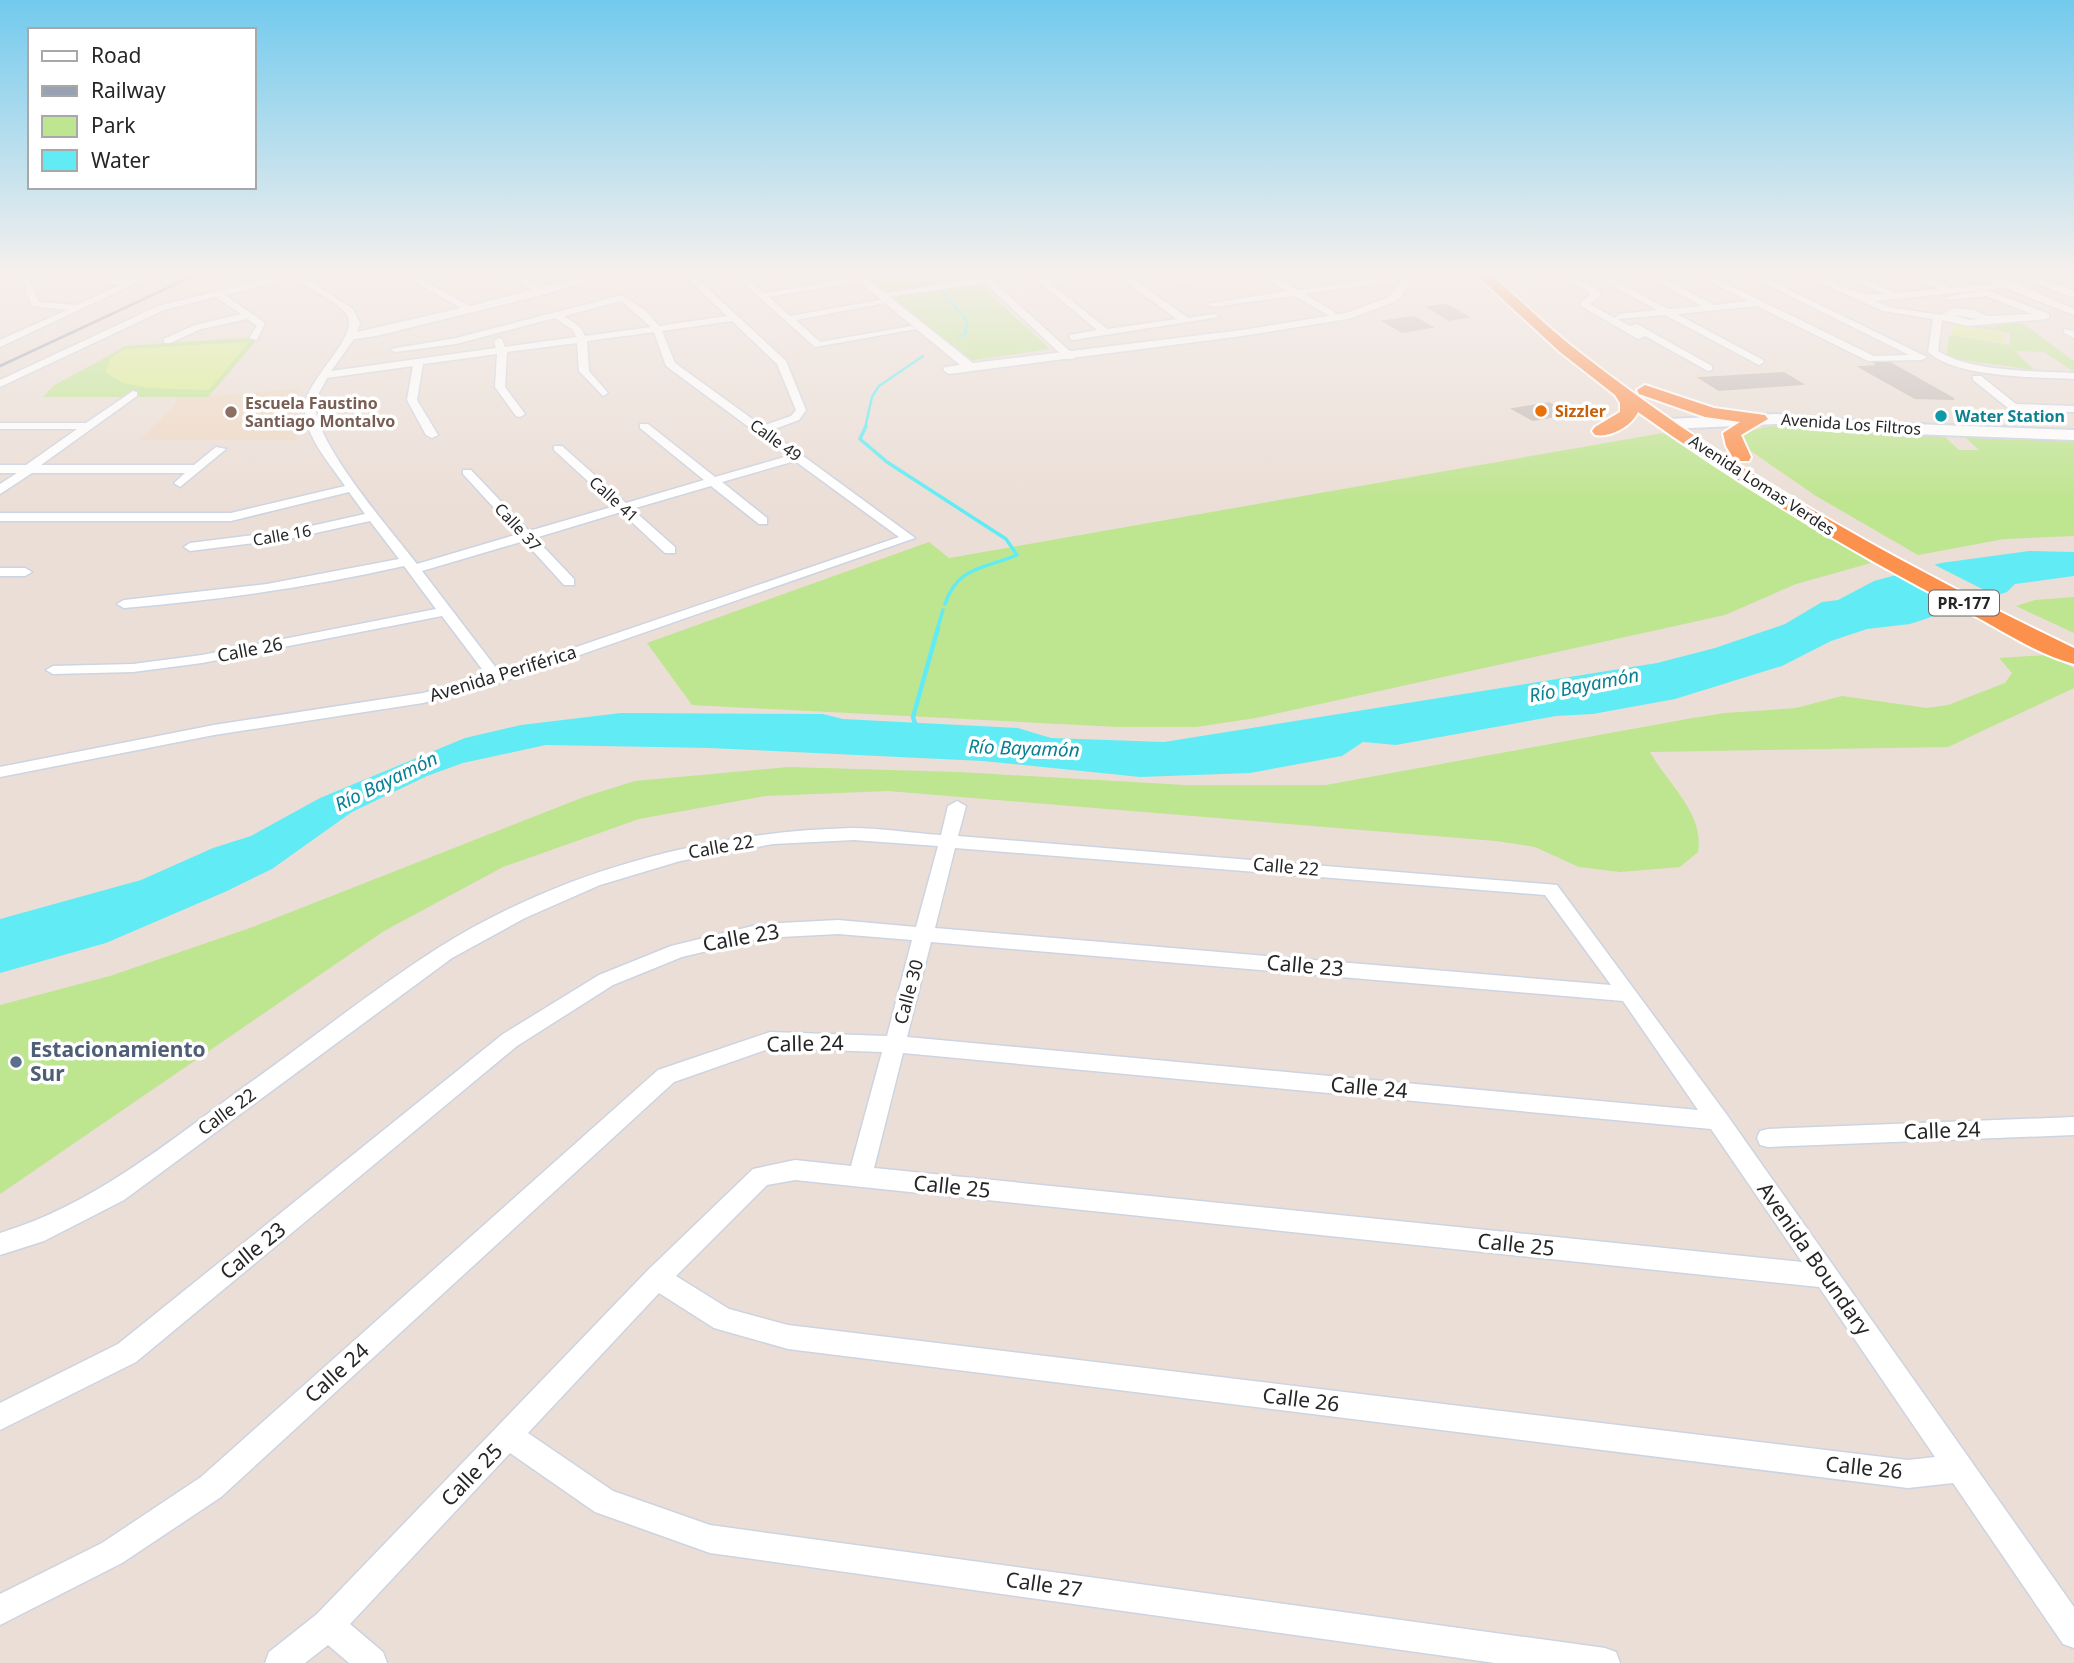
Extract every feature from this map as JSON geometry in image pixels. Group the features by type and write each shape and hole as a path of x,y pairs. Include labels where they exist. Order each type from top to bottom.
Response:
{"highway":[{"name":"Avenida Lomas Verdes","path":"1566,349 1621,391 1770,493 2074,657"},
{"name":"Avenida Lomas Verdes","path":"1590,349 1691,423 1866,543 2074,641"},
{"path":"1645,390 1711,413 1759,419"},
{"path":"1601,431 1617,424 1629,414 1629,403 1621,391"},
{"path":"1742,457 1735,446 1732,433 1759,419"}],"main road":[{"name":"Avenida Los Filtros","path":"1669,424 1759,419 1886,428 2074,435"}],"street":[{"path":"0,384 75,349"},
{"path":"342,349 323,375 310,402 314,431 352,488 497,679"},
{"path":"501,349 500,387 520,414"},
{"path":"323,375 527,349"},
{"path":"583,349 584,371 603,394"},
{"name":"Calle 49","path":"665,349 670,364 909,538"},
{"path":"762,430 794,418 801,410 782,363 767,349"},
{"path":"946,349 971,367"},
{"path":"1066,349 1072,354"},
{"path":"1072,354 952,372 971,367 1111,349"},
{"path":"1674,349 1708,368"},
{"path":"1734,349 1759,362"},
{"path":"1851,349 1872,359 1923,356 1908,349"},
{"path":"1933,349 1933,352 1939,358 2069,381"},
{"path":"418,363 412,400 432,435"},
{"path":"1978,378 2027,418"},
{"path":"0,490 132,394"},
{"path":"2013,407 2074,409"},
{"path":"0,426 89,426"},
{"path":"644,426 763,521"},
{"name":"Calle 41","path":"558,448 670,550"},
{"path":"180,483 220,449"},
{"path":"124,604 226,596 411,565 527,536 799,456"},
{"path":"0,469 196,469"},
{"name":"Calle 37","path":"467,472 569,582"},
{"path":"0,517 231,517 352,488"},
{"name":"Calle 16","path":"190,547 293,534 373,516"},
{"name":"Avenida Periférica","path":"0,772 214,730 423,698 497,679 909,538"},
{"path":"0,572 25,572"},
{"name":"Calle 26","path":"53,670 133,668 202,659 445,611"},
{"name":"Calle 30","path":"860,1177 957,806"},
{"name":"Calle 22","path":"0,1244 36,1233 116,1193 446,953 531,907 594,881 678,855 773,838 854,834 1550,889"},
{"name":"Avenida Boundary","path":"1550,889 1719,1121 2074,1633"},
{"name":"Calle 23","path":"0,1417 127,1353 510,1040 606,980 678,951 761,932 838,927 1629,994"},
{"name":"Calle 24","path":"0,1610 112,1553 211,1486 666,1076 770,1040 895,1044 1719,1121"},
{"name":"Calle 24","path":"1768,1138 2074,1126"},
{"name":"Calle 25","path":"280,1663 328,1625 657,1278 761,1176 795,1170 1825,1276"},
{"name":"Calle 26","path":"657,1278 723,1320 788,1337 1908,1474 1959,1468"},
{"name":"Calle 27","path":"509,1436 605,1502 710,1539 1605,1663"},
{"path":"328,1625 372,1663"}],"shaded area":[{"name":"Escuela Faustino Santiago Montalvo","path":"299,389 292,418 297,440 139,440 172,409 177,398"}],"green space":[{"path":"121,349 249,349 208,397 43,397 53,386"},
{"path":"125,349 243,349 209,390 148,388 123,383 106,370 111,358"},
{"path":"952,349 1050,349 967,361"},
{"path":"1948,349 2057,349 2074,361 2074,372 2044,352 2015,351 2034,370 1956,359 1947,355"},
{"path":"1771,426 1945,437 1959,450 1979,450 1966,438 2074,441 2074,536 2004,539 1918,555 1816,496 1745,447 1741,438 1746,431"},
{"path":"1663,433 1871,563 1796,584 1725,615 1256,718 1196,727 1118,727 692,705 647,643 929,542 949,558"},
{"path":"2074,597 2074,633 2016,606 2035,600"},
{"path":"2047,655 2074,668 2074,688 1948,747 1650,752 1683,799 1696,825 1698,852 1680,867 1620,872 1579,867 1535,847 1496,841 888,791 766,796 639,819 503,867 384,931 0,1194 0,1005 110,976 250,928 584,797 635,781 788,767 959,772 1185,785 1326,785 1687,719 1725,713 1796,708 1842,696 1927,708 1948,705 2005,683 2012,673 1999,658"}],"water":[{"name":"Río Bayamón","path":"2029,551 2074,552 2074,576 2015,584 2007,592 1910,624 1867,629 1831,641 1782,666 1675,699 1593,714 1556,716 1396,745 1363,742 1342,756 1250,773 1140,777 983,761 709,748 546,745 463,763 427,776 352,812 272,869 227,891 106,943 0,973 0,919 141,880 213,848 251,836 320,798 465,738 521,725 621,713 823,714 843,719 1018,728 1051,738 1164,742 1657,663 1715,648 1785,624 1822,602 1838,600 1874,581 1941,563"}],"pier":[{"path":"1929,562 2000,598 1984,604 1912,567"}],"building":[{"path":"1875,363 1890,363 1954,399 1915,398 1860,367 1877,366"},
{"path":"1784,373 1802,384 1719,390 1700,378"},
{"name":"Sizzler","path":"1549,403 1568,414 1533,420 1513,409"}],"waterway":[{"path":"865,428 872,397 879,386 923,356"},
{"path":"866,426 860,439 887,462 1006,539 1017,555 965,575 950,592 945,604"},
{"path":"937,630 943,610"},
{"path":"916,727 913,717 938,628"}],"railway":[{"path":"0,366 37,349"}],"place":[{"name":"Sizzler","path":"1541,411"},
{"name":"Escuela Faustino Santiago Montalvo","path":"231,412"},
{"name":"Water Station","path":"1941,416"},
{"name":"Estacionamiento Sur","path":"16,1062"}]}
